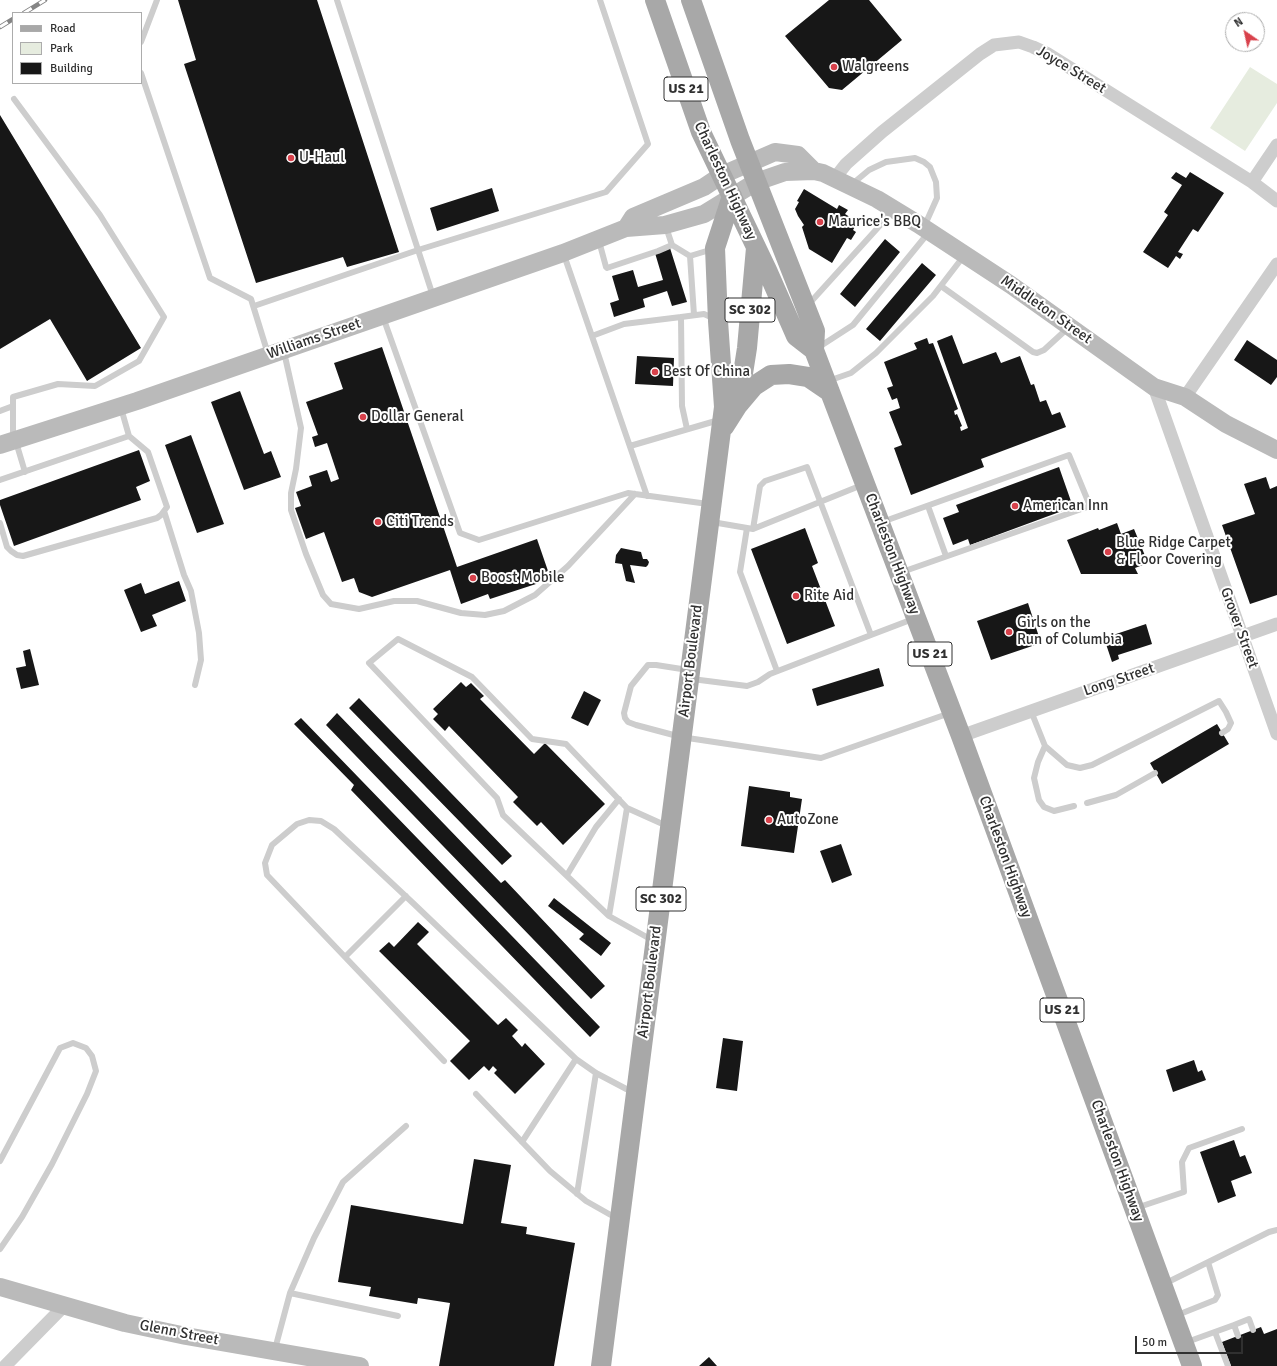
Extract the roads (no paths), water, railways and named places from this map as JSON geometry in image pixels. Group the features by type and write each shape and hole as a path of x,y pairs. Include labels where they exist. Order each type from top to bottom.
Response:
{"main road":[{"name":"Charleston Highway","path":"654,0 701,132 722,175 725,201 756,247 796,336 814,350"},
{"name":"Charleston Highway","path":"691,0 756,182 815,330 814,350 961,736 1192,1366"},
{"name":"Airport Boulevard","path":"722,425 738,405 747,348 756,247 756,182"},
{"name":"Airport Boulevard","path":"601,1366 724,407 715,248 725,201"},
{"path":"738,405 754,386 771,375 790,374 808,377 828,387"}],"street":[{"name":"Joyce Street","path":"842,182 846,164 882,132 980,54 994,45 1018,42 1048,54 1252,182 1277,201"},
{"path":"1252,182 1277,145"},
{"path":"722,175 775,152 798,155 814,172"},
{"name":"Middleton Street","path":"725,201 756,182 785,172 823,173 894,210 927,230 1069,326 1154,386 1185,397 1226,424 1277,450"},
{"name":"Williams Street","path":"626,228 633,217 704,187 722,175"},
{"name":"Williams Street","path":"10,442 383,316 563,253 626,228 665,225 704,214 725,201"},
{"path":"1185,397 1277,264"},
{"name":"Grover Street","path":"1154,386 1277,734"},
{"name":"Long Street","path":"961,736 1277,624"},
{"name":"Glenn Street","path":"0,1288 132,1325 186,1336 360,1366"},
{"path":"5,1366 64,1306"}],"lane":[{"path":"142,39 157,0"},
{"path":"337,0 434,298"},
{"path":"254,306 418,250 606,192 648,144 600,0"},
{"path":"142,76 210,278 251,299 276,353 301,428 296,469 290,493 291,510 306,554 323,594 331,604 360,609 394,601 417,601 462,613 485,615 504,611 535,595 568,566 635,494"},
{"path":"14,99 100,214 164,317 139,360 95,386 58,384 13,397 10,442 24,472"},
{"path":"814,350 853,325 927,230 937,198 936,182 930,167 924,162 915,158 886,162 842,182"},
{"path":"806,308 894,210"},
{"path":"665,225 672,245 690,256 715,248"},
{"path":"598,239 607,268 672,245"},
{"path":"563,253 647,496"},
{"path":"828,387 851,373 876,353 933,296 965,255"},
{"path":"690,256 694,315"},
{"path":"940,286 1033,352 1037,353 1044,350 1069,326"},
{"path":"592,336 624,324 694,315 704,314 718,321"},
{"path":"383,316 460,533 479,540 628,493 647,496 710,513 750,528 822,502 866,484"},
{"path":"681,317 682,406 686,430"},
{"path":"0,411 13,406"},
{"path":"0,523 11,551 22,556 157,518 161,515 166,506 148,452 129,436 120,406"},
{"path":"630,446 686,430 722,425"},
{"path":"0,480 129,436"},
{"path":"880,523 1069,455 1090,506 899,573"},
{"path":"777,671 740,572 760,486 765,481 807,466 872,635"},
{"path":"928,506 946,556"},
{"path":"164,511 184,575 191,591 198,628 201,660 195,685"},
{"path":"916,618 777,671 758,682 747,686 656,665 648,665 631,686 624,713 625,718 628,722 681,737 820,758 952,712"},
{"path":"655,942 609,916 503,815 497,798 369,663 398,639 472,677 532,739 566,744 627,808 670,827"},
{"path":"1031,711 1045,746 1067,765 1080,768 1092,765 1219,701 1231,723 1228,729 1222,732"},
{"path":"1045,746 1038,762 1034,778 1039,800 1044,807 1054,811 1074,806"},
{"path":"1087,803 1116,795 1155,772"},
{"path":"566,875 596,827 619,799"},
{"path":"609,916 627,808"},
{"path":"444,1061 268,875 265,863 272,845 297,824 309,820 321,821 334,829 576,1059 596,1073 636,1094"},
{"path":"345,957 406,896"},
{"path":"0,1161 60,1048 73,1043 86,1048 92,1056 96,1071 88,1094 52,1164 22,1216 0,1249"},
{"path":"522,1142 576,1059"},
{"path":"577,1194 596,1073"},
{"path":"476,1094 550,1171 586,1201 619,1220"},
{"path":"274,1350 290,1293 314,1238 342,1182 406,1126"},
{"path":"1134,1209 1184,1192 1182,1162 1189,1148 1242,1129"},
{"path":"1162,1285 1269,1232 1277,1230"},
{"path":"1174,1316 1215,1300 1218,1295 1208,1262"},
{"path":"290,1293 398,1316"},
{"path":"1184,1343 1249,1319 1253,1330"},
{"path":"1234,1325 1238,1336"},
{"path":"1215,1332 1228,1366"}],"railway":[{"path":"26,12 45,0"},
{"path":"0,27 12,20"}],"place":[{"name":"Walgreens","path":"834,67"},
{"name":"U-Haul","path":"291,158"},
{"name":"Maurice's BBQ","path":"820,222"},
{"name":"Best Of China","path":"655,372"},
{"name":"Dollar General","path":"363,417"},
{"name":"American Inn","path":"1015,506"},
{"name":"Citi Trends","path":"378,522"},
{"name":"Blue Ridge Carpet & Floor Covering","path":"1108,552"},
{"name":"Boost Mobile","path":"473,578"},
{"name":"Rite Aid","path":"796,596"},
{"name":"Girls on the Run of Columbia","path":"1009,632"},
{"name":"AutoZone","path":"769,820"}]}
